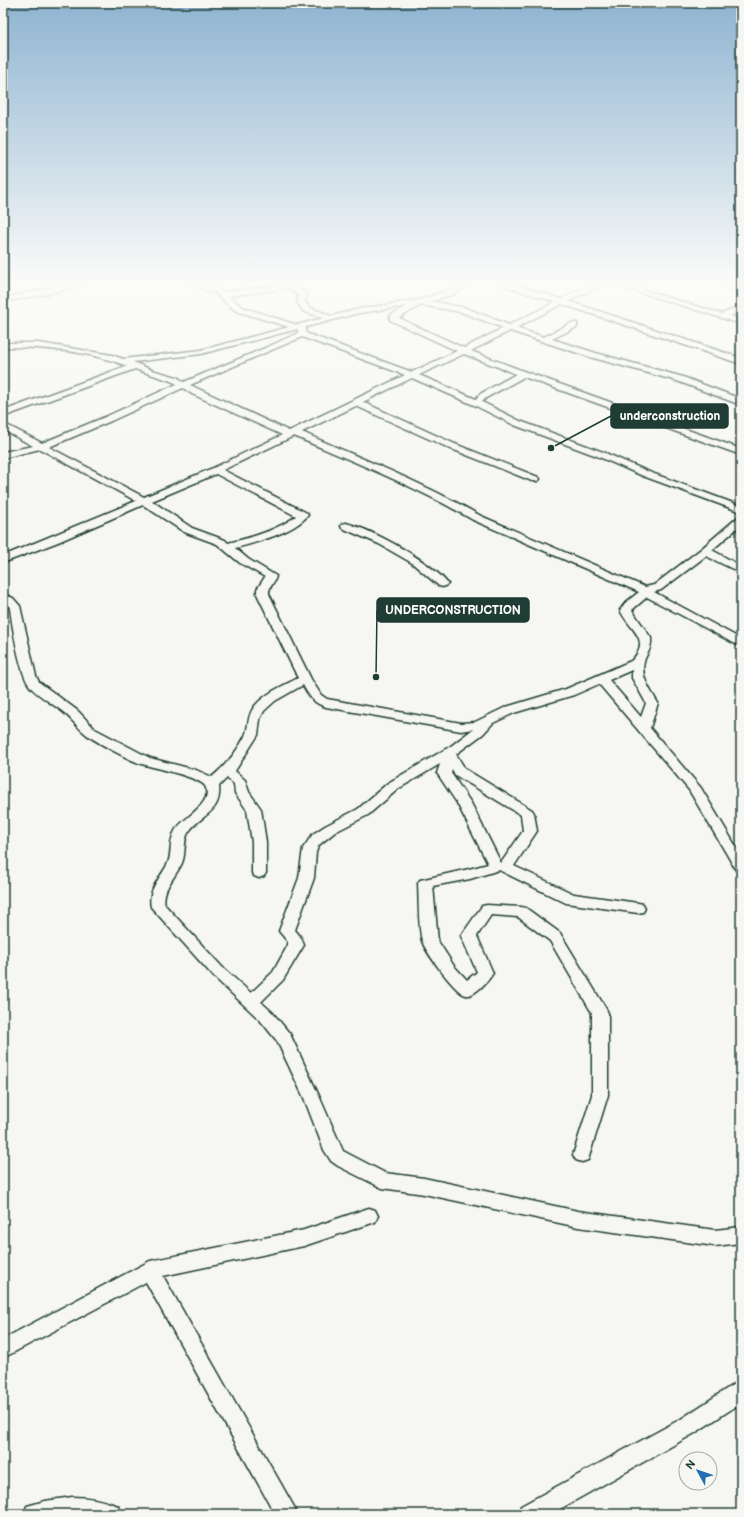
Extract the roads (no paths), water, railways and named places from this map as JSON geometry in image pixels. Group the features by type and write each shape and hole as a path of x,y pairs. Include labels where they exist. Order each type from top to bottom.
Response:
{"street":[{"path":"93,355 108,356 124,361 148,372 174,379 196,392 404,481 512,534 627,584 648,591 741,644"},
{"path":"124,361 177,355"},
{"path":"3,455 43,446 108,419 154,397 256,355"},
{"path":"356,355 412,375 477,403 517,423 600,454 646,474 741,508"},
{"path":"3,560 54,540 216,470 354,402 456,355"},
{"path":"474,355 523,374 741,452"},
{"path":"596,355 680,379 741,402"},
{"path":"722,355 741,361"},
{"path":"3,414 136,366"},
{"path":"477,403 483,396 523,374"},
{"path":"354,402 452,446 535,479"},
{"path":"3,426 144,501 188,530 215,539 228,546 244,561 272,576 270,581 263,589 263,594 305,679 319,700 330,704 461,727 478,725 510,710 564,694 638,661"},
{"path":"730,449 740,442"},
{"path":"216,470 303,515 277,530 251,540 228,546"},
{"path":"644,728 652,704 638,678 638,661 646,648 647,640 644,631 626,610 629,605 648,591 657,588 705,551 741,520"},
{"path":"346,526 383,542 416,561 443,584"},
{"path":"705,551 741,570"},
{"path":"3,597 13,602 16,607 16,616 30,676 34,684 74,714 92,732 106,740 145,761 206,779 212,785 213,800 206,809 190,822 182,831 177,844 176,861 157,896 156,902 158,907 219,973 266,1016 284,1038 337,1156 368,1174 382,1180 424,1186 578,1219 715,1238 741,1235"},
{"path":"600,678 694,788 741,867"},
{"path":"212,785 227,771 252,735 254,719 259,709 271,698 305,679"},
{"path":"251,1002 278,976 296,945 295,940 287,931 307,872 309,850 314,842 326,832 365,810 391,787 422,767 464,744 478,733 489,719"},
{"path":"449,752 460,772 527,813 530,831 505,868 571,899 638,908"},
{"path":"449,752 444,773 464,803 496,866 470,874 425,883 430,942 449,970 467,990 485,973 469,936 487,910 521,912 555,937 600,1013 600,1095 582,1155"},
{"path":"227,771 240,782 242,793 254,809 259,842 259,873"},
{"path":"3,1349 150,1270 304,1238 369,1216"},
{"path":"150,1270 287,1514"},
{"path":"529,1514 688,1426 741,1391"},
{"path":"35,1514 81,1506 110,1514"}],"place":[{"name":"underconstruction","path":"551,448"},
{"name":"UNDERCONSTRUCTION","path":"376,677"}]}
